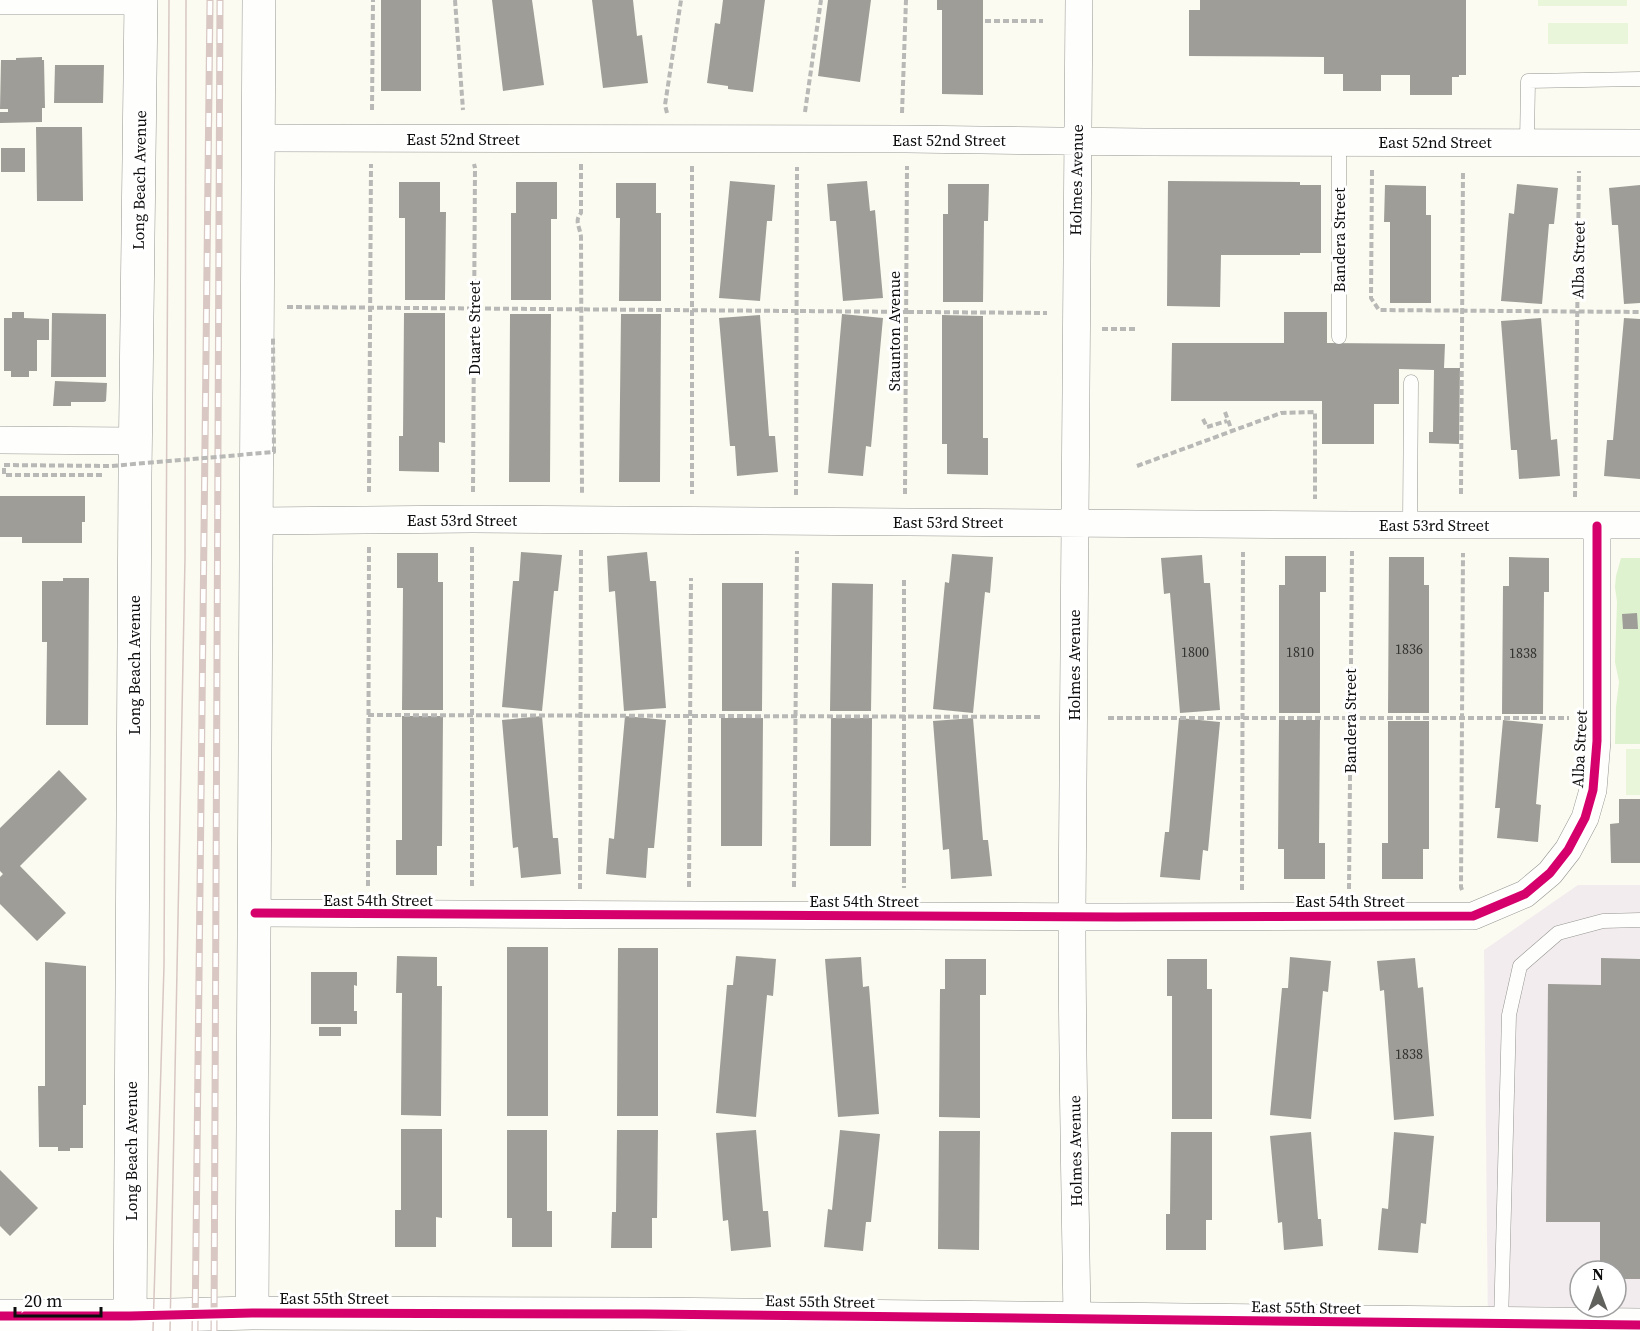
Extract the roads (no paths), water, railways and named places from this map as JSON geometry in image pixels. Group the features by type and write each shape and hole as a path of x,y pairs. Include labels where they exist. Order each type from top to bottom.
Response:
{"street":[{"path":"252,1322 259,0"},
{"name":"Holmes Avenue","path":"1077,1325 1072,917 1074,313 1079,0"},
{"path":"0,2 141,1"},
{"name":"Long Beach Avenue","path":"130,1324 135,441 141,1"},
{"name":"East 52nd Street","path":"259,138 1640,143"},
{"path":"0,440 135,441"},
{"name":"East 53rd Street","path":"256,521 472,519 1640,525"},
{"name":"Alba Street","path":"1470,906 1525,894 1550,873 1568,850 1585,818 1593,790 1597,741 1597,526"},
{"name":"East 54th Street","path":"255,914 1072,917 1470,906"},
{"name":"East 55th Street","path":"0,1316 130,1324 645,1322 1501,1328 1640,1325"}],"lane":[{"path":"1527,142 1528,81 1640,80"},
{"name":"Bandera Street","path":"1339,143 1339,337"},
{"path":"1410,524 1411,382"},
{"path":"1501,1328 1509,1015 1520,966 1558,933 1603,921 1640,920"}],"tram line":[{"path":"153,1331 164,966 169,0"},
{"path":"170,1331 185,558 186,0"}],"railway":[{"path":"195,1331 210,0"},
{"path":"214,1331 220,0"}]}
